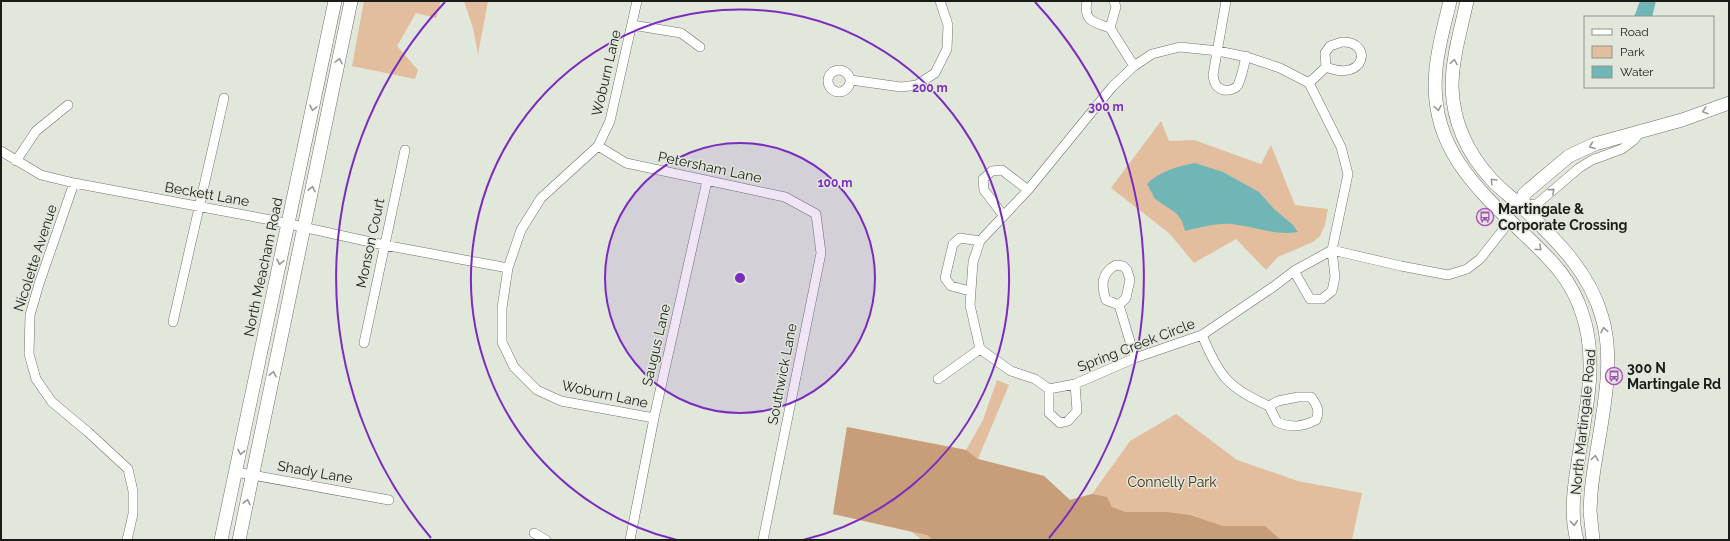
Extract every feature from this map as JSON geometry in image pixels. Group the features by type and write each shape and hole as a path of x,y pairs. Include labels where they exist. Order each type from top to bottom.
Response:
{"street":[{"name":"North Meacham Road","path":"221,540 335,1"},
{"path":"239,540 303,227 352,1"},
{"name":"Woburn Lane","path":"637,1 610,121 598,146 541,198 521,230 508,268 502,308 502,342 514,367 537,390 561,401 654,418"},
{"path":"851,80 901,87 917,84 935,73 947,49 948,25 940,1"},
{"path":"1087,1 1085,12 1087,16 1092,22 1110,28 1134,66"},
{"path":"1110,28 1116,8 1114,1"},
{"path":"1226,1 1213,75 1214,82 1218,88 1232,90 1237,86 1246,56"},
{"name":"North Martingale Road","path":"1450,1 1436,70 1436,104 1445,138 1464,171 1479,191 1551,260 1563,274 1575,292 1587,329 1591,363 1574,483 1573,512 1576,540"},
{"name":"North Martingale Road","path":"1467,1 1453,69 1452,88 1456,116 1463,136 1474,158 1492,180 1522,207 1570,256 1587,280 1602,317 1607,344 1607,368 1591,493 1590,511 1593,540"},
{"path":"632,25 681,33 700,47"},
{"path":"1076,384 1077,411 1068,421 1060,422 1049,413 1049,389 1035,379 1011,371 980,349 970,305 970,291 974,262 980,241 1028,190 1112,86 1134,66 1152,54 1180,48 1218,51 1246,56 1280,68 1309,83 1342,147 1348,174 1332,250 1335,277 1332,290 1322,299 1310,299 1294,271"},
{"path":"1309,83 1326,67"},
{"path":"173,322 224,98"},
{"path":"1332,250 1401,266 1448,274 1467,269 1480,259 1522,207 1524,194 1570,156 1595,144 1682,120 1729,103"},
{"path":"16,161 36,131 68,105"},
{"name":"Petersham Lane","path":"598,146 626,163 785,198 816,214"},
{"name":"Monson Court","path":"364,343 404,150"},
{"name":"Beckett Lane","path":"1,151 41,175 74,184 288,224 384,245 508,268"},
{"path":"1003,215 984,190 983,179 992,171 1002,170 1028,190"},
{"name":"Saugus Lane","path":"630,540 654,418 707,181"},
{"name":"Nicolette Avenue","path":"74,184 39,284 30,315 29,354 36,379 52,402 88,432 128,469 133,491 133,514 127,540"},
{"name":"Southwick Lane","path":"763,540 821,253 816,214"},
{"path":"970,291 951,286 945,278 953,244 960,238 980,241"},
{"name":"Spring Creek Circle","path":"1049,389 1076,384 1135,358 1202,335 1274,287 1294,271 1332,250"},
{"path":"1119,305 1135,358"},
{"path":"1202,335 1213,363 1219,372 1240,390 1252,398 1269,406 1277,422 1287,426 1298,426 1310,423 1316,420 1318,416 1316,404 1311,397 1291,398 1278,401 1269,406"},
{"path":"938,379 980,349"},
{"name":"Shady Lane","path":"236,472 389,500"},
{"path":"534,533 546,540"}],"green space":[{"path":"364,1 441,1 436,18 416,13 397,46 418,70 415,79 352,66"},
{"path":"464,1 488,1 478,54 473,28"},
{"path":"1161,121 1169,141 1194,140 1261,164 1271,145 1295,205 1328,209 1325,225 1320,236 1313,242 1278,257 1266,270 1236,239 1194,263 1169,233 1111,188"},
{"name":"Connelly Park","path":"997,380 1009,385 978,459 1044,476 1070,500 1092,494 1130,441 1176,414 1237,460 1298,481 1362,493 1352,540 922,540 912,532 833,514 847,427 966,450 983,420"}],"shaded area":[{"path":"847,427 966,450 978,459 1044,476 1070,500 1092,494 1107,497 1112,507 1125,512 1167,512 1190,515 1223,526 1265,526 1281,540 933,540 927,535 833,514"}],"water":[{"path":"1640,1 1656,1 1652,16 1634,16"},
{"path":"1195,163 1223,172 1259,192 1274,209 1292,224 1298,232 1281,233 1231,224 1219,224 1185,231 1182,221 1176,213 1155,199 1147,184 1163,172"}],"place":[{"name":"Martingale & Corporate Crossing","path":"1485,217"},
{"name":"300 N Martingale Rd","path":"1614,376"}]}
